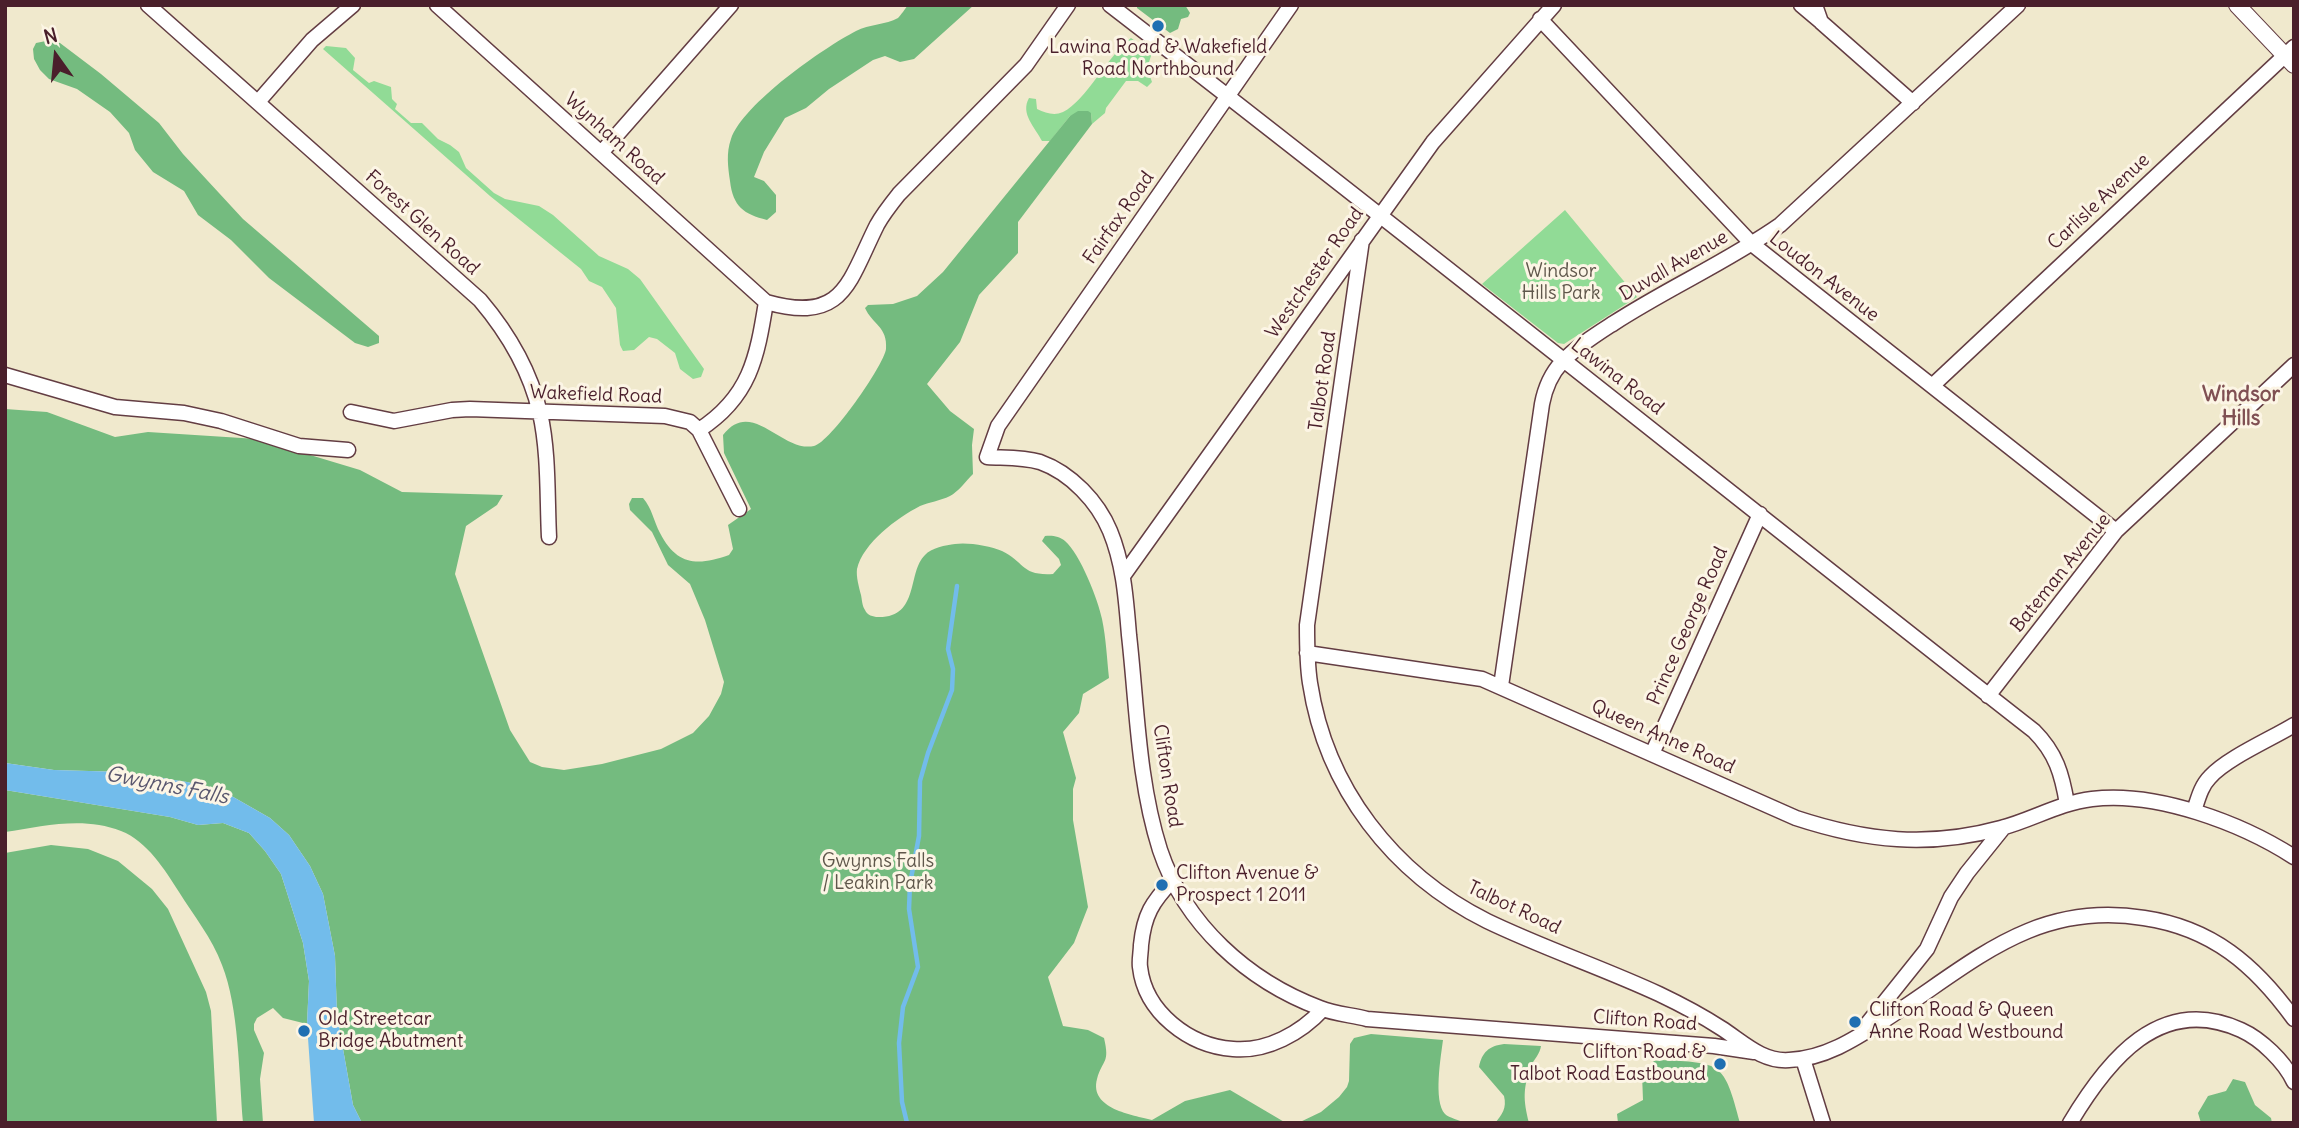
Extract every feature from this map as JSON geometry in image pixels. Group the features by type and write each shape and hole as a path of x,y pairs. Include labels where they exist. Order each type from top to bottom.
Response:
{"street":[{"name":"Forest Glen Road","path":"148,5 480,300 499,324 516,351 540,412 549,537"},
{"path":"258,102 312,40 353,5"},
{"name":"Wynham Road","path":"437,5 766,302"},
{"path":"600,153 732,5"},
{"path":"738,509 699,430 726,410 750,374 758,352 766,302 788,308 822,306 834,300 845,289 888,209 1026,65 1068,5"},
{"name":"Lawina Road","path":"1110,5 1380,214 2046,743 2058,764 2067,804"},
{"name":"Fairfax Road","path":"987,457 998,426 1291,5"},
{"name":"Westchester Road","path":"1123,576 1433,142 1554,5"},
{"path":"1801,5 1913,103"},
{"path":"1815,5 1821,22"},
{"name":"Duvall Avenue","path":"1502,686 1542,404 1550,379 1563,360 1649,300 1752,244 1805,204 2018,5"},
{"path":"2237,5 2291,56"},
{"name":"Loudon Avenue","path":"1540,19 1752,244 2116,531"},
{"name":"Carlisle Avenue","path":"1931,386 2291,56"},
{"name":"Talbot Road","path":"1362,240 1307,625 1309,682 1316,713 1336,772 1353,803 1400,859 1426,882 1458,904 1489,921 1661,995 1721,1028 1754,1052 1786,1061 1803,1059"},
{"name":"Bateman Avenue","path":"1988,695 2116,531 2294,365"},
{"path":"5,375 115,407 184,412 299,446 348,450"},
{"name":"Wakefield Road","path":"351,412 394,421 452,410 665,416 690,422 699,430"},
{"name":"Clifton Road","path":"987,457 1020,458 1041,463 1063,474 1079,486 1109,528 1123,576 1149,807 1160,851 1191,910 1235,960 1272,985 1323,1009 1367,1018 1714,1046 1754,1052"},
{"name":"Prince George Road","path":"1652,754 1760,514"},
{"name":"Queen Anne Road","path":"1307,653 1482,679 1796,818 1864,837 1898,840 1970,836 2004,827 2067,804 2094,799 2122,799 2194,811 2262,837 2294,857"},
{"path":"2194,811 2202,789 2222,766 2294,725"},
{"path":"1854,1040 1927,949 1951,897 1966,873 2004,827"},
{"path":"1173,880 1157,896 1147,912 1139,966 1145,987 1169,1022 1188,1036 1233,1049 1259,1046 1283,1039 1300,1030 1323,1009"},
{"path":"1823,1123 1803,1059 1854,1040 1983,953 2010,937 2039,926 2099,915 2126,915 2161,920 2192,930 2224,947 2252,969 2275,993 2294,1019"},
{"path":"2070,1123 2106,1068 2137,1040 2166,1024 2205,1020 2228,1025 2248,1034 2292,1075"}],"green space":[{"path":"908,5 974,5 914,59 900,62 885,56 873,60 806,108 785,118 764,152 754,177 764,181 776,195 776,212 767,220 741,208 734,197 728,165 728,149 738,125 767,94 824,50 861,29 898,18"},
{"path":"1137,5 1185,5 1190,13 1188,17 1181,19 1178,29 1170,33 1137,8"},
{"path":"1131,38 1152,53 1147,68 1152,82 1147,87 1138,81 1126,81 1105,113 1092,124 1091,113 1070,116 1050,141 1042,141 1027,115 1029,98 1036,99 1037,109 1053,114 1063,112 1080,98"},
{"path":"51,40 60,43 101,74 159,123 183,154 243,219 379,336 379,343 368,347 355,343 269,278 231,240 198,215 184,191 153,172 135,150 129,133 110,112 77,89 49,79 34,59 33,49 36,43"},
{"path":"326,46 346,48 355,58 353,70 369,83 374,81 391,87 392,99 397,104 395,109 411,123 422,123 438,139 459,152 466,168 494,193 505,199 539,206 599,256 628,269 640,279 704,369 701,377 693,379 680,369 675,353 657,339 649,337 634,350 623,351 616,308 602,287 589,281 581,269 490,196 323,49"},
{"name":"Gwynns Falls / Leakin Park","path":"1078,111 1091,113 1092,124 1018,222 1018,253 979,295 960,342 927,384 950,411 974,429 973,474 953,494 920,506 901,517 882,532 866,550 857,569 863,607 867,613 876,617 891,615 901,610 911,593 920,563 928,553 947,545 972,544 1002,551 1029,571 1043,574 1053,574 1061,565 1059,559 1042,541 1045,536 1061,538 1071,547 1088,577 1100,610 1109,678 1083,694 1079,713 1063,732 1076,778 1073,789 1073,820 1088,907 1074,943 1048,977 1063,1026 1088,1030 1104,1038 1106,1057 1096,1089 1106,1104 1114,1109 1152,1120 1185,1101 1230,1090 1286,1123 362,1123 353,1105 337,1015 335,956 323,894 310,866 289,835 270,818 221,790 124,772 54,770 5,763 5,409 47,412 115,437 148,432 257,439 360,470 402,492 503,495 497,505 466,526 455,574 510,730 530,762 542,767 564,770 602,764 661,749 693,733 709,716 724,682 705,620 690,584 668,565 652,532 630,510 632,498 643,498 667,544 681,557 698,562 729,555 733,549 728,525 751,509 724,453 723,435 734,425 745,422 756,424 802,446 814,446 822,442 855,402 886,349 885,336 865,308 868,305 893,304 917,296 943,272 1070,116"},
{"name":"Windsor Hills Park","path":"1565,210 1637,297 1564,344 1558,343 1482,284"},
{"path":"5,790 170,817 198,825 223,823 249,833 265,851 281,874 303,943 309,981 307,1024 283,1018 273,1008 257,1018 254,1024 264,1053 260,1079 263,1123 243,1123 235,1021 222,965 208,936 161,866 139,842 107,826 78,823 5,832"},
{"path":"51,845 88,849 118,861 152,889 168,909 206,992 211,1011 217,1123 5,1123 5,853"},
{"path":"1371,1034 1443,1040 1439,1078 1441,1108 1445,1114 1465,1123 1298,1123 1321,1112 1339,1097 1349,1081 1350,1044 1354,1038"},
{"path":"1504,1044 1541,1046 1531,1066 1525,1088 1529,1123 1495,1123 1503,1111 1504,1096 1479,1067 1487,1051"},
{"path":"1654,1061 1696,1062 1717,1069 1729,1087 1740,1123 1618,1123 1617,1114 1643,1100 1642,1074"},
{"path":"2233,1079 2245,1082 2255,1105 2271,1118 2272,1123 2201,1123 2198,1113 2208,1096 2226,1091"}],"water":[{"name":"Gwynns Falls","path":"5,763 54,770 124,772 221,790 270,818 289,835 310,866 323,894 335,956 337,1015 353,1105 362,1123 314,1123 307,1024 309,981 303,943 281,874 249,833 223,823 198,825 170,817 5,790"}],"waterway":[{"path":"907,1123 902,1102 899,1043 903,1007 918,967 909,909 910,884 919,836 920,781 952,690 953,669 948,649 957,586"}],"place":[{"name":"Lawina Road & Wakefield Road Northbound","path":"1158,26"},
{"name":"Clifton Avenue & Prospect 1 2011","path":"1162,885"},
{"name":"Clifton Road & Queen Anne Road Westbound","path":"1855,1022"},
{"name":"Old Streetcar Bridge Abutment","path":"304,1031"},
{"name":"Clifton Road & Talbot Road Eastbound","path":"1720,1064"}],"district":[{"name":"Windsor Hills","path":"2241,407"}]}
